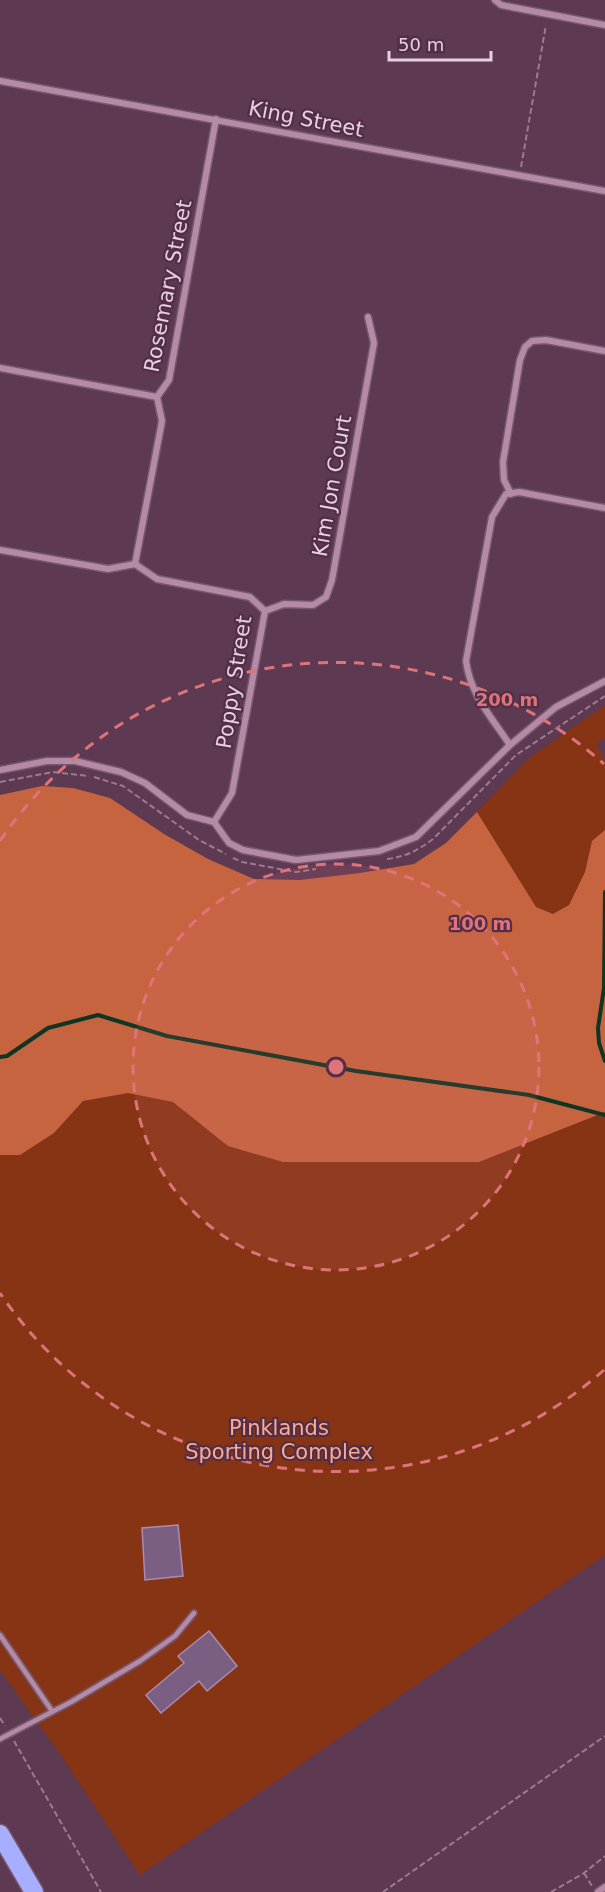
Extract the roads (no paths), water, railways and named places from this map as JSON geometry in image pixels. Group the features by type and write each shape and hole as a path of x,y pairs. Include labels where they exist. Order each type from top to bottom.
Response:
{"highway":[{"path":"0,1834 34,1892"}],"street":[{"path":"495,0 501,5 605,25"},
{"name":"King Street","path":"0,81 605,191"},
{"name":"Rosemary Street","path":"135,564 162,421 157,397 169,380 216,119"},
{"name":"Kim Jon Court","path":"265,611 284,604 314,605 326,597 332,580 374,343 368,316"},
{"path":"511,494 504,480 503,462 520,360 525,347 532,341 546,340 605,351"},
{"path":"0,368 157,397"},
{"path":"510,745 476,695 468,677 466,661 492,517 506,494 519,492 605,508"},
{"path":"0,550 108,569 135,564"},
{"name":"Poppy Street","path":"135,564 157,579 250,597 265,611 232,793 214,822"},
{"path":"0,770 47,761 75,761 121,772 145,783 187,815 214,822 229,843 243,850 296,860 379,851 416,837 510,745 556,707 605,681"},
{"path":"596,1892 605,1887"}],"lane":[{"path":"0,1739 140,1661 175,1636 194,1613"},
{"path":"0,1635 52,1711"}],"waterway":[{"path":"605,892 604,988 598,1028 599,1043 605,1061"},
{"path":"0,1057 7,1056 48,1028 98,1015 167,1036 356,1071 529,1095 605,1115"}],"park label":[{"name":"Pinklands Sporting Complex","path":"279,1440"}]}
